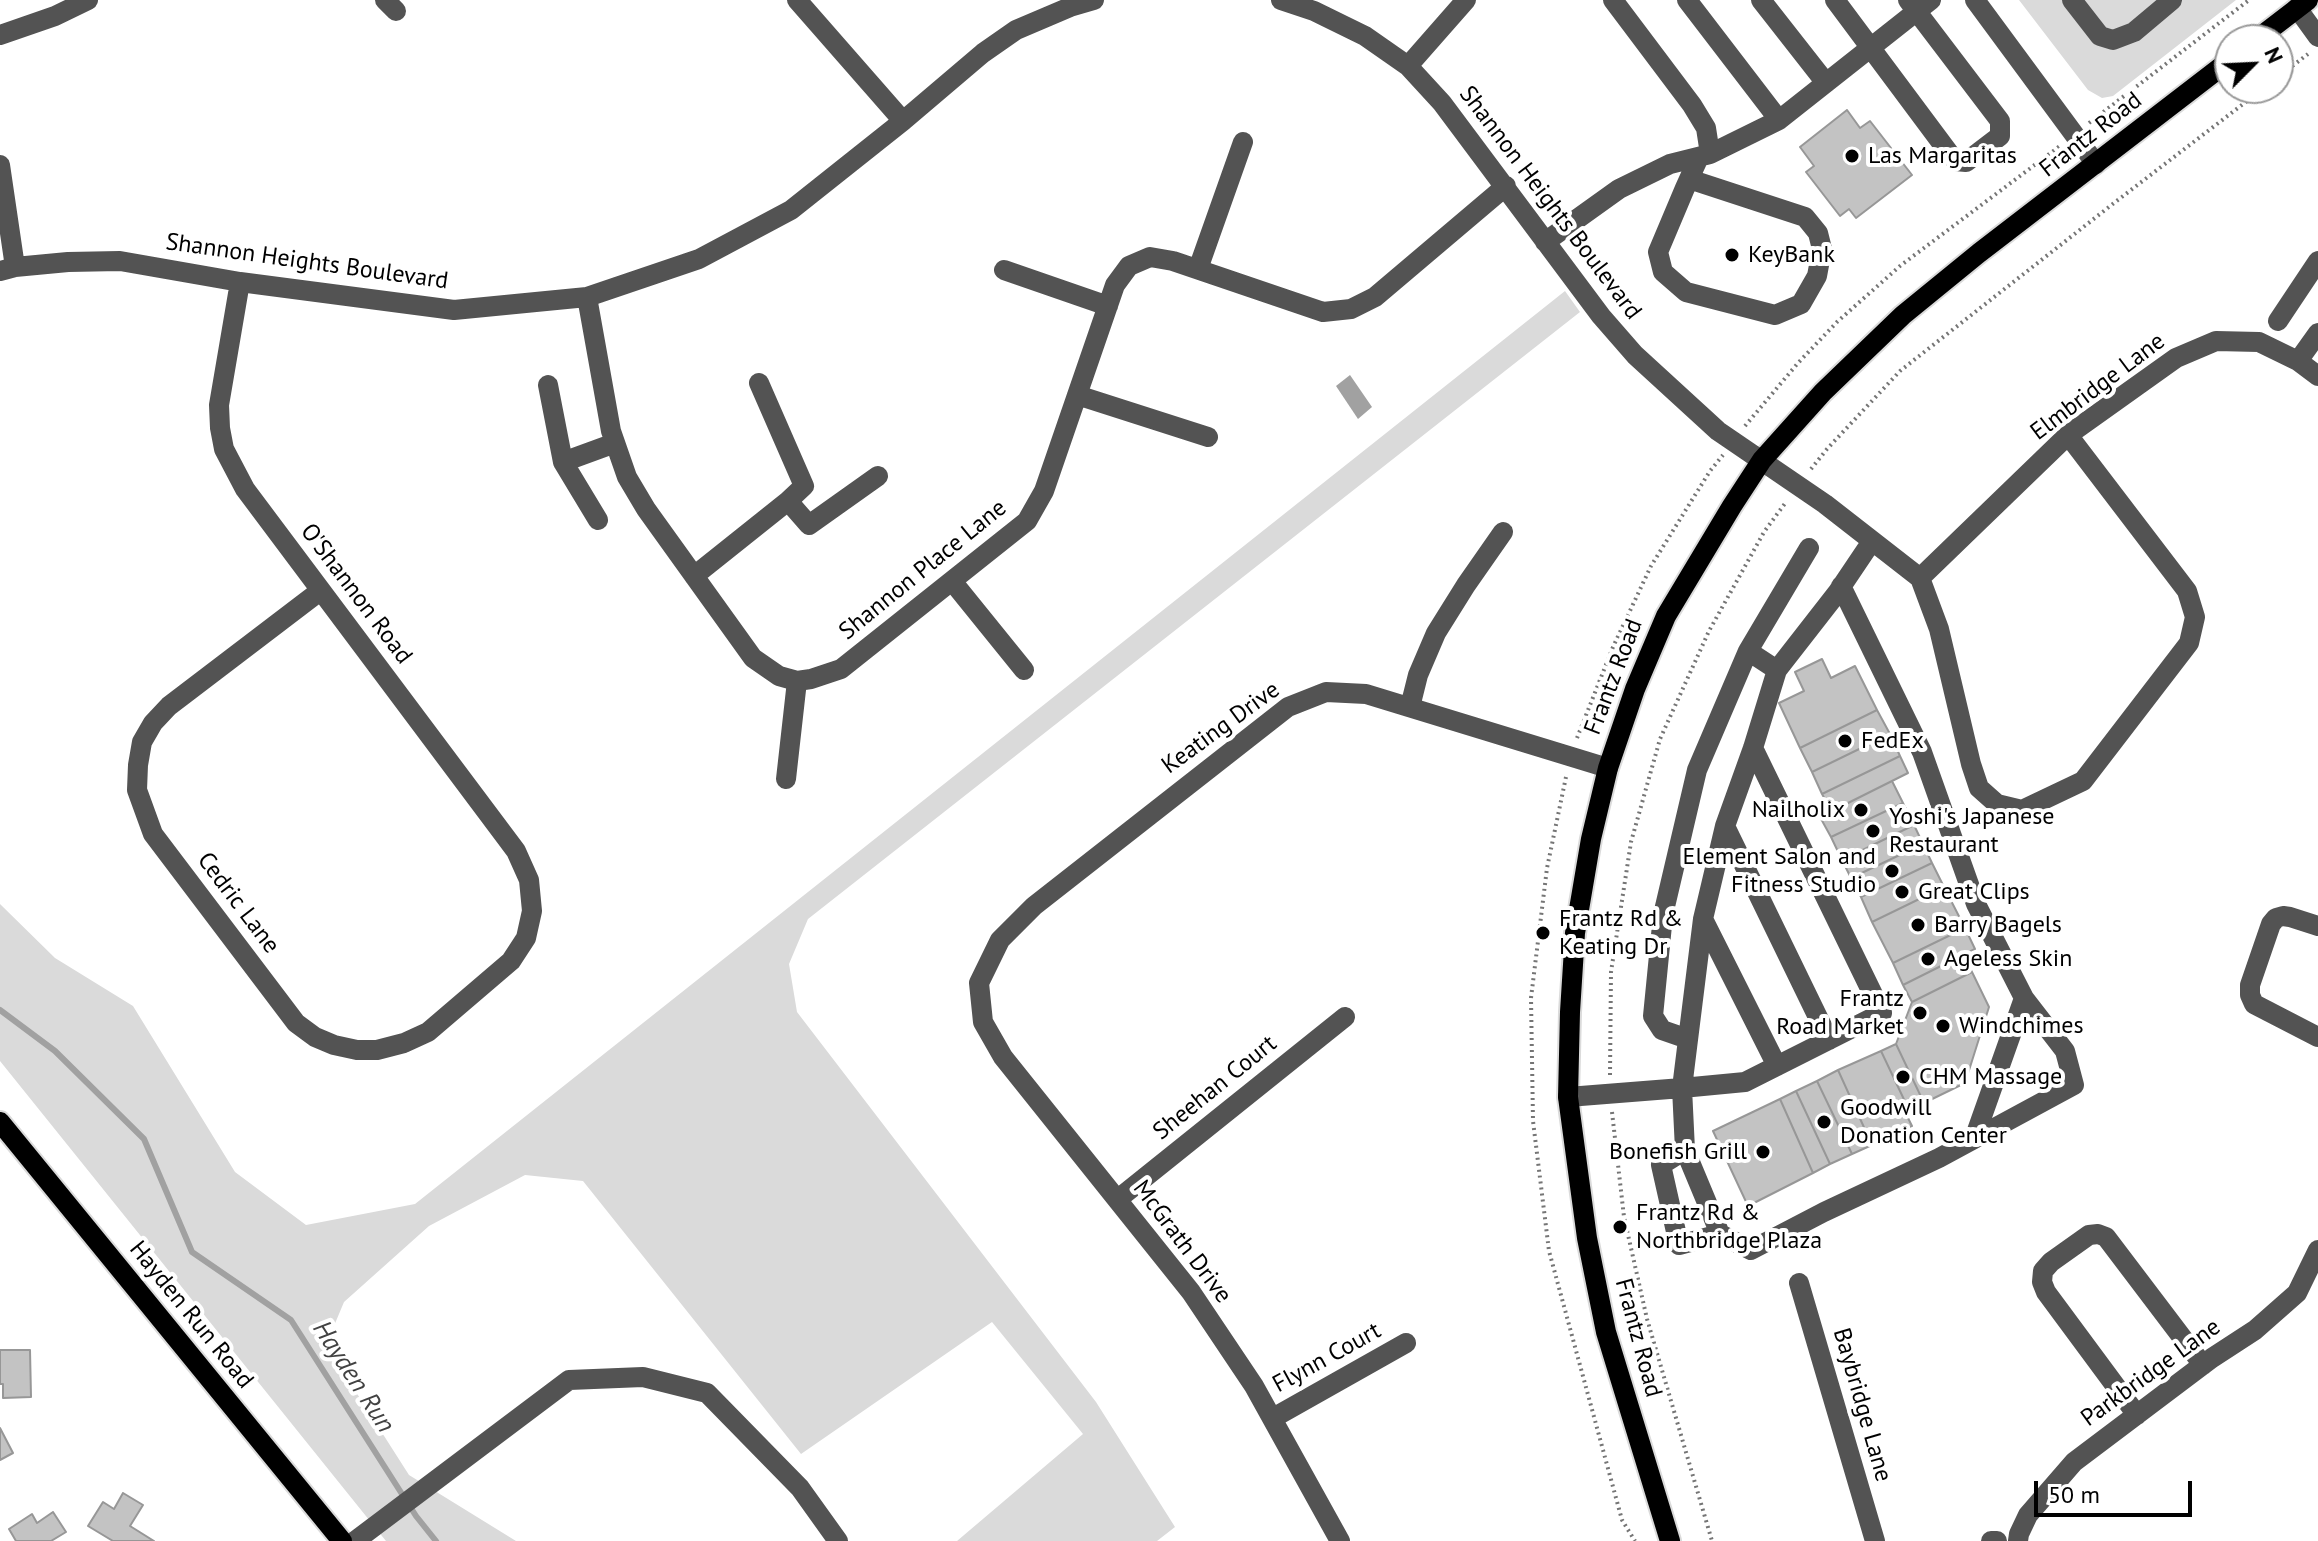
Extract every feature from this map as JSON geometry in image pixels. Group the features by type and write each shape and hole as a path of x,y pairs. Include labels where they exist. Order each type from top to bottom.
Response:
{"main road":[{"path":"2276,24 2302,4"},
{"name":"Frantz Road","path":"1666,1540 1606,1332 1587,1238 1568,1097 1575,933 1591,839 1608,768 1635,689 1666,616 1732,506 1762,460 1823,392 1903,315 2214,72"},
{"name":"Hayden Run Road","path":"0,1122 342,1541"}],"street":[{"path":"0,35 55,16 88,0"},
{"path":"797,0 903,121"},
{"name":"Shannon Heights Boulevard","path":"7,269 68,262 120,261 240,282 454,310 587,297 699,259 791,210 983,53 1016,30 1094,0"},
{"name":"Shannon Heights Boulevard","path":"1281,0 1314,11 1365,36 1408,66 1442,103 1601,316 1635,355 1718,431 1762,460"},
{"path":"1408,66 1466,0"},
{"path":"1613,0 1706,128 1705,156 1689,179 1658,252 1663,272 1686,292 1775,315 1801,304 1817,276 1822,249 1818,233 1805,217 1689,179"},
{"path":"1687,0 1779,120"},
{"path":"1761,0 1826,83"},
{"path":"1545,242 1619,189 1670,164 1705,156 1779,120 1871,47 1919,4 2000,121 2000,136 1966,162 1955,161 1871,47 1835,0"},
{"path":"1975,0 2096,164"},
{"path":"2072,0 2100,36 2113,40 2134,32 2172,0"},
{"path":"2302,4 2314,45"},
{"path":"1198,269 1243,142"},
{"path":"0,165 7,269"},
{"name":"Shannon Place Lane","path":"797,681 841,669 1027,521 1044,491 1115,285 1129,266 1150,257 1173,261 1323,312 1351,309 1375,297 1506,186"},
{"path":"2278,321 2318,261"},
{"path":"1004,270 1108,306"},
{"name":"O'Shannon Road","path":"240,282 219,405 224,449 245,489 516,851 529,880 532,911"},
{"path":"587,297 615,443 627,477 646,509 753,658 779,676 797,681 786,779"},
{"path":"2298,361 2318,333"},
{"name":"Elmbridge Lane","path":"1920,578 2068,435 2176,358 2216,341 2259,342 2298,361 2318,376"},
{"path":"694,576 804,486 759,383"},
{"path":"548,385 563,462 598,520"},
{"path":"1077,395 1208,437"},
{"path":"1762,460 1920,578 1939,629 1979,788 1997,804 2022,810 2083,781 2189,643 2195,617 2187,591 2068,435"},
{"path":"563,462 615,443"},
{"path":"788,501 809,525 878,476"},
{"path":"1410,707 1418,675 1436,633 1503,532"},
{"path":"1841,586 1922,752 1976,904 2024,998 2065,1051 2074,1085 1974,1139 1751,1250 1720,1234 1685,1150 1682,1088 1703,919 1725,826 1777,670 1872,541"},
{"path":"1688,1039 1662,1030 1653,1016 1663,915 1697,770 1748,651 1809,548"},
{"path":"952,581 1024,670"},
{"name":"Cedric Lane","path":"320,591 169,706 153,723 142,742 137,790 153,834 296,1023 324,1041 357,1050 377,1050 428,1032 511,961 526,938 532,911"},
{"path":"1748,651 1777,670"},
{"name":"Keating Drive","path":"979,983 1000,940 1034,906 1288,707 1326,692 1366,694 1608,768"},
{"path":"1568,1097 1745,1082 1882,1013 1753,748"},
{"path":"1725,826 1829,1040"},
{"path":"2318,926 2290,917 2276,918 2271,924 2250,985 2250,995 2254,1004 2318,1037"},
{"path":"1703,919 1777,1066"},
{"name":"McGrath Drive","path":"979,983 983,1022 1003,1057 1191,1292 1273,1418 1340,1541"},
{"path":"1974,1139 2024,998"},
{"name":"Sheehan Court","path":"1118,1199 1345,1017"},
{"path":"1685,1150 1661,1165 1679,1245 1720,1234"},
{"path":"2137,1415 2046,1292 2042,1282 2043,1271 2051,1262 2089,1235 2106,1237 2203,1365"},
{"name":"Parkbridge Lane","path":"2018,1541 2028,1515 2074,1462 2255,1330 2297,1293 2318,1250"},
{"name":"Baybridge Lane","path":"1799,1283 1875,1541"},
{"name":"Flynn Court","path":"1273,1418 1406,1343"},
{"path":"355,1541 569,1380 643,1377 707,1393 800,1488 838,1541"}],"path":[{"path":"2294,63 2314,45"},
{"path":"1712,1541 1647,1319 1624,1217 1610,1095 1611,972 1631,842 1660,739 1709,631 1764,532 1827,449 1900,371 2243,104"}],"shaded area":[{"path":"2019,0 2236,0 2113,96 2102,98 2088,90"},
{"path":"1565,291 1580,312 808,919 789,964 797,1012 1096,1402 1175,1527 1157,1541 957,1541 1083,1434 992,1322 801,1454 583,1181 525,1175 429,1226 344,1302 326,1345 409,1475 516,1541 386,1541 0,1061 0,904 55,958 133,1006 235,1172 306,1225 415,1204"},
{"path":"1350,375 1372,407 1358,419 1336,386"}],"building":[{"name":"Las Margaritas","path":"1847,110 1860,128 1870,121 1912,175 1856,218 1849,209 1840,216 1806,172 1814,166 1800,147"},
{"path":"1822,659 1831,678 1855,666 1877,710 1800,748 1779,703 1804,691 1795,672"},
{"name":"FedEx","path":"1877,710 1890,734 1812,772 1800,748"},
{"path":"1890,734 1900,756 1822,794 1812,772"},
{"path":"1900,756 1908,773 1820,817 1816,807 1826,801 1822,794"},
{"name":"Nailholix","path":"1892,781 1903,803 1831,837 1820,817"},
{"name":"Yoshi's Japanese Restaurant","path":"1903,803 1914,825 1842,860 1831,837"},
{"path":"1914,825 1923,844 1851,878 1842,860"},
{"name":"Element Salon and Fitness Studio","path":"1923,844 1932,863 1861,897 1851,878"},
{"name":"Great Clips","path":"1932,863 1944,887 1872,922 1861,897"},
{"name":"Barry Bagels","path":"1944,887 1965,928 1893,963 1872,922"},
{"name":"Ageless Skin","path":"1965,928 1975,949 1903,985 1893,963"},
{"path":"1963,955 1972,972 1912,1002 1903,985"},
{"name":"Windchimes","path":"1972,972 1989,1007 1965,1083 1924,1103 1896,1044 1912,1002"},
{"name":"CHM Massage","path":"1896,1044 1924,1103 1909,1110 1881,1051"},
{"path":"1881,1051 1909,1110 1905,1112 1912,1126 1872,1145 1838,1070"},
{"path":"1838,1070 1872,1145 1852,1154 1817,1081"},
{"name":"Goodwill Donation Center","path":"1817,1081 1852,1154 1830,1164 1796,1091"},
{"path":"1796,1091 1830,1164 1813,1173 1780,1099"},
{"name":"Bonefish Grill","path":"1780,1099 1813,1173 1748,1206 1713,1131"},
{"path":"0,1350 30,1350 31,1397 3,1398"},
{"path":"0,1428 13,1453 0,1460"},
{"path":"123,1493 143,1505 130,1526 154,1541 113,1541 88,1526 103,1502 114,1509"},
{"path":"53,1512 66,1532 51,1541 16,1541 9,1529 32,1514 37,1523"}],"waterway":[{"name":"Hayden Run","path":"0,1010 55,1051 144,1139 192,1252 291,1320 416,1516 436,1541"}],"place":[{"name":"Las Margaritas","path":"1852,156"},
{"name":"KeyBank","path":"1732,255"},
{"name":"FedEx","path":"1845,741"},
{"name":"Nailholix","path":"1861,810"},
{"name":"Yoshi's Japanese Restaurant","path":"1873,831"},
{"name":"Element Salon and Fitness Studio","path":"1892,871"},
{"name":"Great Clips","path":"1902,892"},
{"name":"Barry Bagels","path":"1918,925"},
{"name":"Frantz Rd & Keating Dr","path":"1543,933"},
{"name":"Ageless Skin","path":"1928,959"},
{"name":"Frantz Road Market","path":"1920,1013"},
{"name":"Windchimes","path":"1943,1026"},
{"name":"CHM Massage","path":"1903,1077"},
{"name":"Goodwill Donation Center","path":"1824,1122"},
{"name":"Bonefish Grill","path":"1763,1152"},
{"name":"Frantz Rd & Northbridge Plaza","path":"1620,1227"}]}
